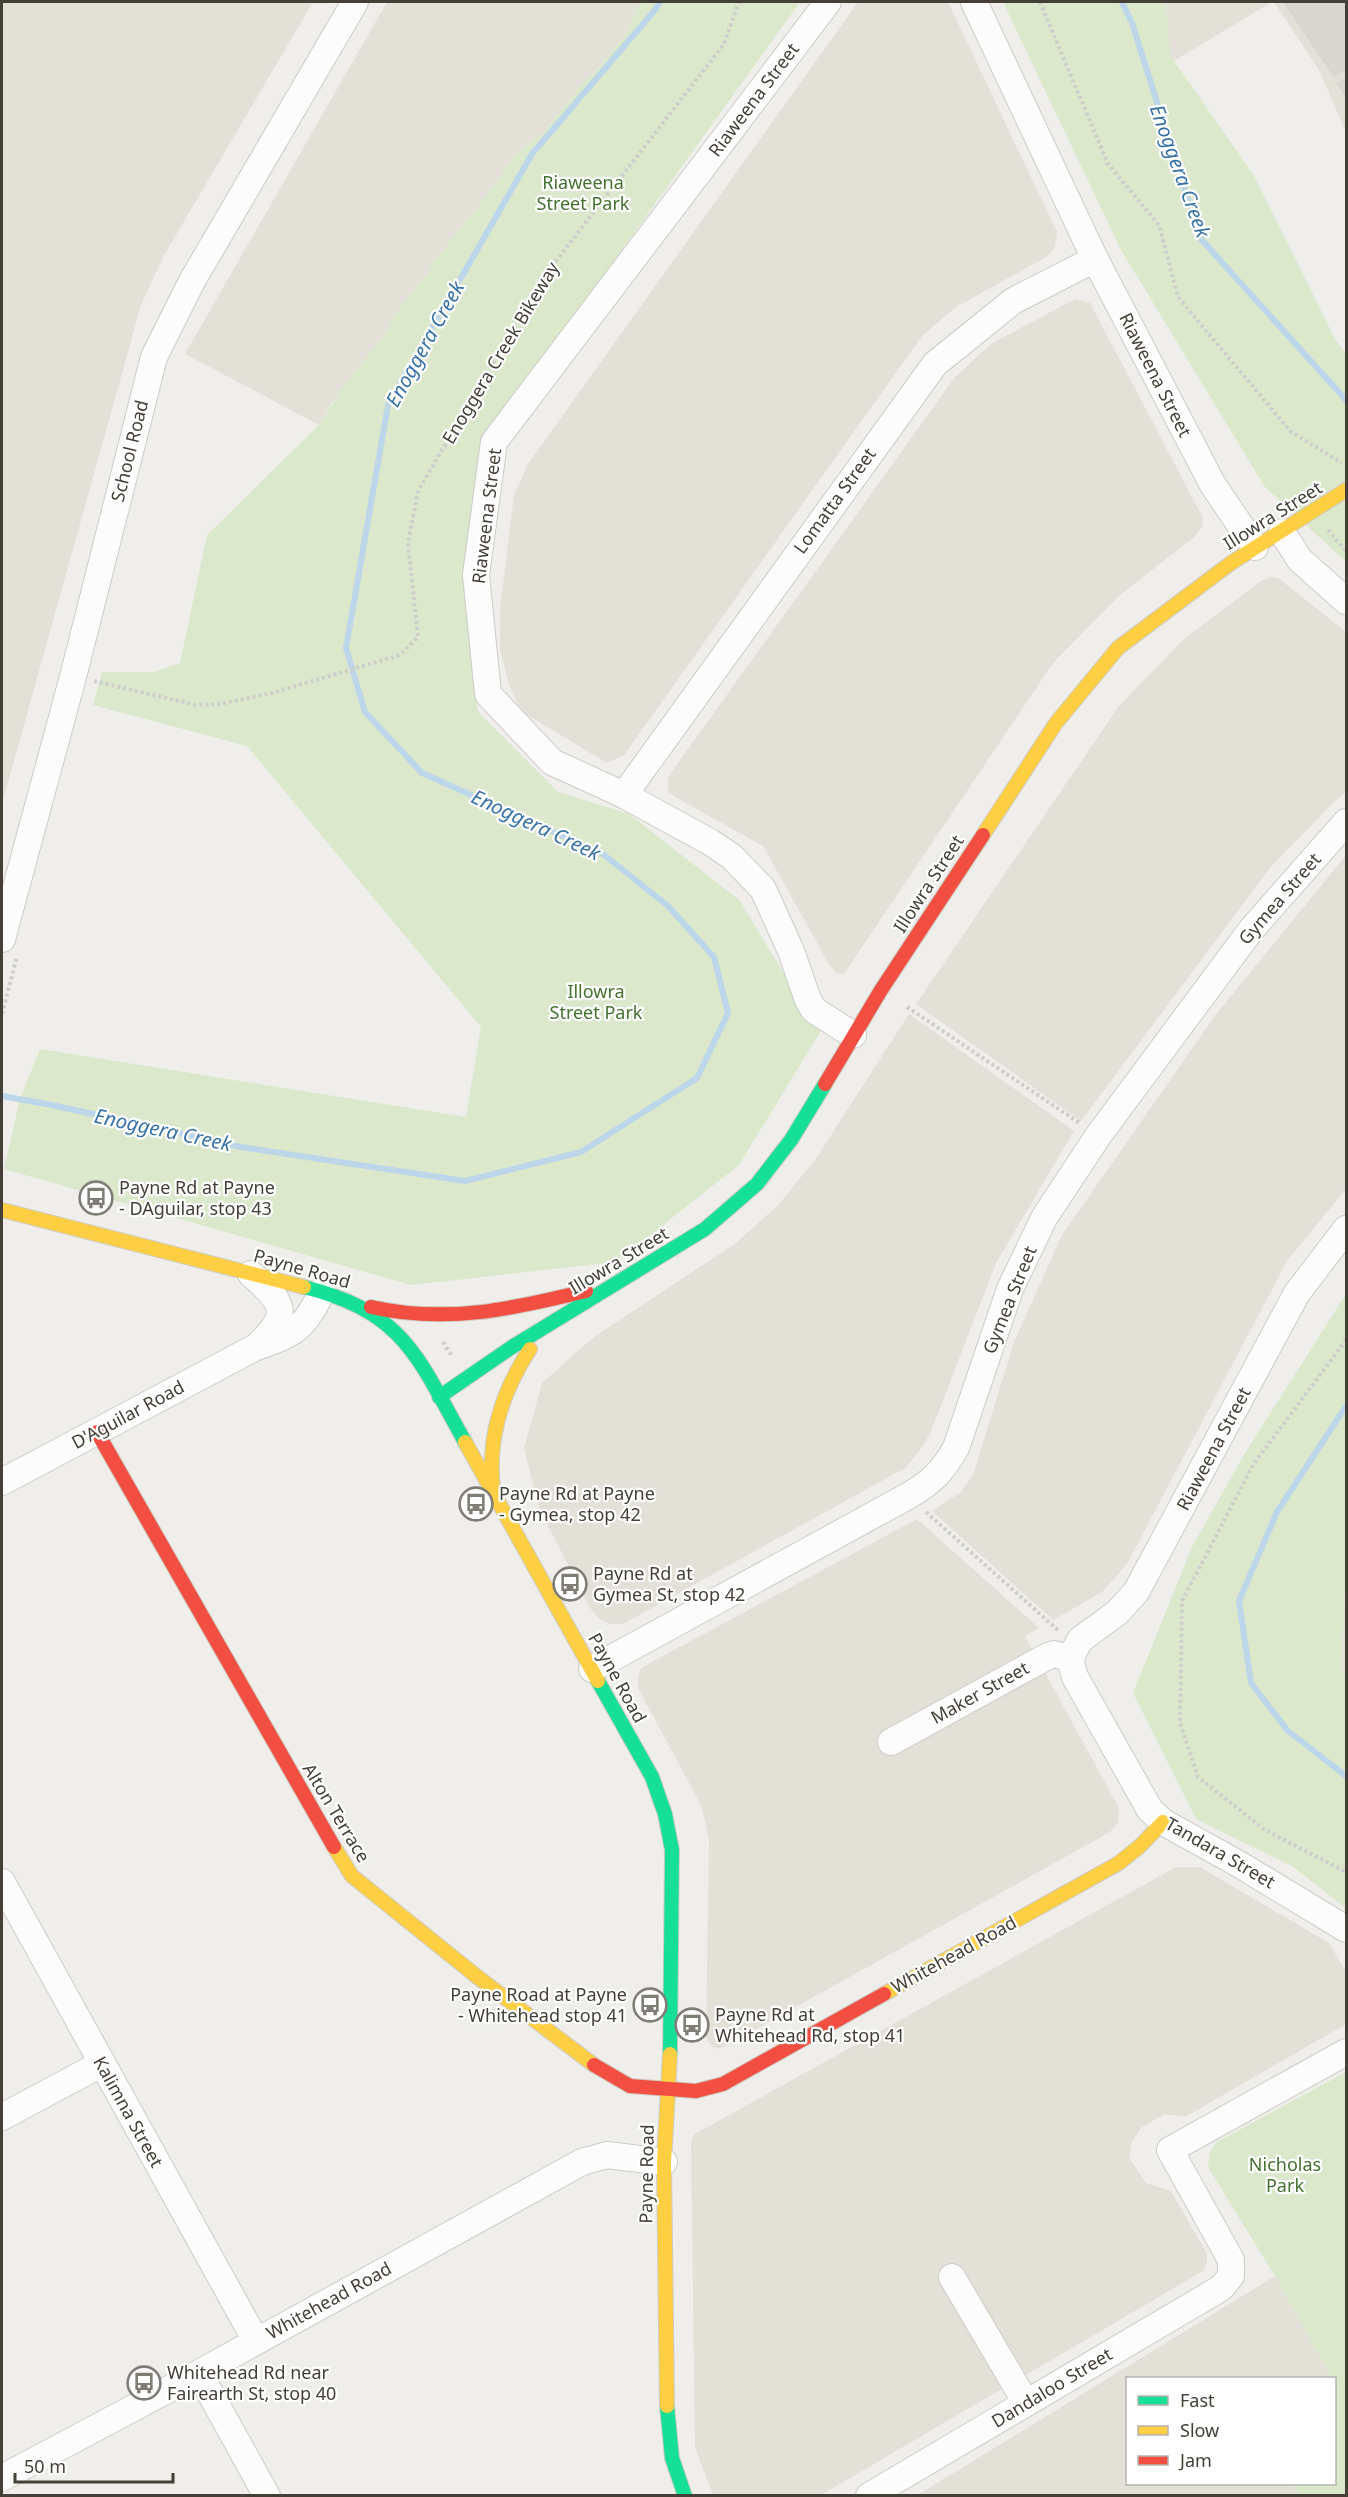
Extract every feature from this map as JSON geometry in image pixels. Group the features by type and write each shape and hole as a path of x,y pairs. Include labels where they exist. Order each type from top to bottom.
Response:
{"street":[{"name":"School Road","path":"2,939 74,677 154,357 192,281 355,2"},
{"name":"Riaweena Street","path":"828,2 494,442 476,575 488,694 552,762 624,795 710,842 746,871 763,889 814,1010 853,1035"},
{"name":"Riaweena Street","path":"974,2 1095,259 1213,485 1255,547"},
{"name":"Lomatta Street","path":"624,795 935,364 1013,301 1095,259"},
{"name":"Illowra Street","path":"439,1397 512,1347 705,1229 757,1184 791,1140 853,1035 1056,723 1118,648 1198,586 1255,547 1344,492"},
{"path":"1282,532 1300,560 1347,601"},
{"name":"Gymea Street","path":"592,1669 908,1496 927,1485 943,1470 956,1448 1010,1289 1044,1218 1098,1136 1251,930 1347,822"},
{"name":"Payne Road","path":"2,1210 322,1291 352,1302 381,1317 401,1334 414,1351 652,1777 665,1814 672,1850 671,2030 664,2162 667,2420 672,2458 684,2496"},
{"name":"Riaweena Street","path":"1073,1652 1118,1612 1136,1592 1297,1293 1347,1229"},
{"name":"D'Aguilar Road","path":"251,1274 276,1299 280,1312 279,1323 254,1348"},
{"path":"352,1302 402,1315 458,1315 507,1309 618,1282"},
{"name":"D'Aguilar Road","path":"2,1482 254,1348 295,1331 305,1322 322,1291"},
{"name":"Illowra Street","path":"496,1383 563,1316"},
{"path":"494,1496 490,1471 497,1425 512,1377 530,1349"},
{"path":"451,1417 465,1407"},
{"name":"Alton Terrace","path":"97,1432 315,1816 352,1876 480,1979 601,2070 630,2086 668,2090"},
{"name":"Maker Street","path":"891,1742 1048,1656 1073,1652"},
{"name":"Tandara Street","path":"1073,1652 1075,1677 1150,1810 1163,1822 1347,1929"},
{"name":"Whitehead Road","path":"668,2090 696,2091 723,2084 1119,1863 1140,1846 1163,1822"},
{"name":"Kalimna Street","path":"2,1882 256,2341"},
{"name":"Dandaloo Street","path":"869,2496 1221,2288 1232,2276 1231,2260 1170,2150 1347,2052"},
{"path":"2,2117 101,2064"},
{"name":"Whitehead Road","path":"2,2479 582,2162 607,2155 664,2162"},
{"path":"952,2277 1026,2403"},
{"path":"199,2373 267,2496"},
{"path":"2,2479 10,2496"}],"path":[{"name":"Enoggera Creek Bikeway","path":"90,680 196,705 220,704 272,693 379,659 400,655 418,637 408,543 417,491 542,279 724,44 739,2"},
{"path":"1040,2 1108,164 1159,225 1178,297 1290,431 1347,466"},
{"path":"1334,523 1328,529 1347,551"},
{"path":"907,1007 1098,1136"},
{"path":"439,1336 457,1364"},
{"path":"1347,1340 1253,1464 1182,1601 1180,1723 1198,1777 1265,1830 1347,1872"},
{"path":"908,1496 1073,1652"}],"shaded area":[{"path":"2,2 313,2 163,257 141,305 2,804"},
{"path":"387,2 642,2 638,6 629,29 596,72 586,79 543,133 516,154 481,203 434,261 428,273 401,306 385,334 331,404 319,425 185,354"},
{"path":"858,2 948,2 1057,232 1055,247 1048,256 956,307 922,336 624,755 607,763 521,711 509,685 500,650 500,609 514,495 528,464"},
{"path":"1166,2 1272,2 1174,61 1170,55"},
{"path":"1274,2 1346,2 1346,132 1319,70"},
{"path":"1075,299 1090,303 1203,518 1202,527 1194,537 1119,596 1053,663 844,974 837,973 830,966 763,846 668,793 668,777 955,377 991,344"},
{"path":"1271,577 1278,578 1346,632 1346,792 1270,868 1081,1121 916,1004 1119,706 1185,638 1261,581"},
{"path":"1346,855 1346,1189 1287,1261 1127,1564 1102,1592 1053,1620 932,1511 961,1492 973,1475 1014,1342 1062,1235 1214,1017"},
{"path":"909,1014 1074,1131 996,1263 930,1434 905,1468 623,1624 610,1624 598,1618 590,1608 539,1508 524,1448 542,1383 595,1336 735,1244 779,1204 815,1160"},
{"path":"917,1519 1039,1628 1025,1636 1119,1808 1118,1822 1110,1832 720,2049 712,2047 706,2037 709,1841 702,1807 638,1688 641,1668"},
{"path":"1346,1570 1346,1674 1341,1671"},
{"path":"1176,1867 1200,1867 1329,1943 1346,1972 1346,2024 1185,2117 1164,2114 1141,2128 1132,2142 1129,2158 1146,2183 1171,2191 1207,2254 1207,2263 1203,2271 821,2495 713,2495 695,2448 691,2141 695,2134"},
{"path":"1275,2276 1331,2377 1126,2377 1126,2485 1293,2485 1300,2495 916,2496"}],"green space":[{"path":"642,2 800,2 486,439 464,589 478,712 558,792 629,814 739,900 820,1032 739,1165 616,1262 411,1285 4,1169 20,1099 40,1049 466,1117 481,1027 247,746 93,705 102,672 154,672 180,663 207,535 319,425 344,385 385,334 401,306 428,273 434,261 481,203 516,154 543,133 586,79 596,72 629,29 638,6"},
{"path":"1003,2 1166,2 1170,55 1254,176 1335,339 1346,354 1346,562 1265,487 1121,250"},
{"path":"1346,1294 1346,1570 1341,1671 1346,1674 1346,1908 1292,1866 1196,1819 1133,1693 1192,1547 1245,1453"},
{"name":"Nicholas Park","path":"1346,2072 1346,2495 1300,2495 1293,2485 1336,2485 1336,2377 1331,2377 1275,2276 1208,2167 1210,2152 1217,2142"}],"building":[{"path":"1284,2 1346,2 1346,68 1334,76"},
{"path":"1346,78 1346,97 1338,84"}],"waterway":[{"name":"Enoggera Creek","path":"2,1096 241,1147 465,1181 581,1152 697,1078 728,1013 714,957 668,906 603,854 422,773 365,712 346,648 388,405 532,154 660,2"},
{"name":"Enoggera Creek","path":"1122,2 1132,23 1200,238 1346,400"},
{"name":"Enoggera Creek","path":"1346,1406 1277,1512 1239,1601 1251,1683 1288,1731 1346,1776"}],"traffic: fast":[{"path":"439,1397 512,1347 705,1229 757,1184 791,1140 825,1084"},
{"path":"304,1287 338,1297 365,1310 387,1325 405,1342 434,1386 465,1442"},
{"path":"598,1681 652,1777 665,1814 672,1850 670,2054"},
{"path":"667,2406 672,2458 685,2496"}],"traffic: slow":[{"path":"983,835 1056,723 1118,648 1231,563 1346,490"},
{"path":"2,1210 304,1287"},
{"path":"493,1488 492,1451 499,1416 504,1398 530,1349"},
{"path":"465,1442 598,1681"},
{"path":"884,1994 1119,1863 1140,1846 1163,1822"},
{"path":"334,1847 352,1876 480,1979 594,2065"},
{"path":"667,2406 664,2162 670,2054"}],"traffic: jam":[{"path":"825,1084 881,990 983,835"},
{"path":"371,1307 399,1312 453,1314 505,1308 586,1291"},
{"path":"97,1432 334,1847"},
{"path":"594,2065 630,2086 696,2091 723,2084 884,1994"}],"place":[{"name":"Payne Rd at Payne - DAguilar, stop 43","path":"96,1198"},
{"name":"Payne Rd at Payne - Gymea, stop 42","path":"476,1504"},
{"name":"Payne Rd at Gymea St, stop 42","path":"570,1584"},
{"name":"Payne Road at Payne - Whitehead stop 41","path":"650,2005"},
{"name":"Payne Rd at Whitehead Rd, stop 41","path":"692,2025"},
{"name":"Whitehead Rd near Fairearth St, stop 40","path":"144,2383"}],"park label":[{"name":"Riaweena Street Park","path":"583,193"},
{"name":"Illowra Street Park","path":"596,1002"}]}
